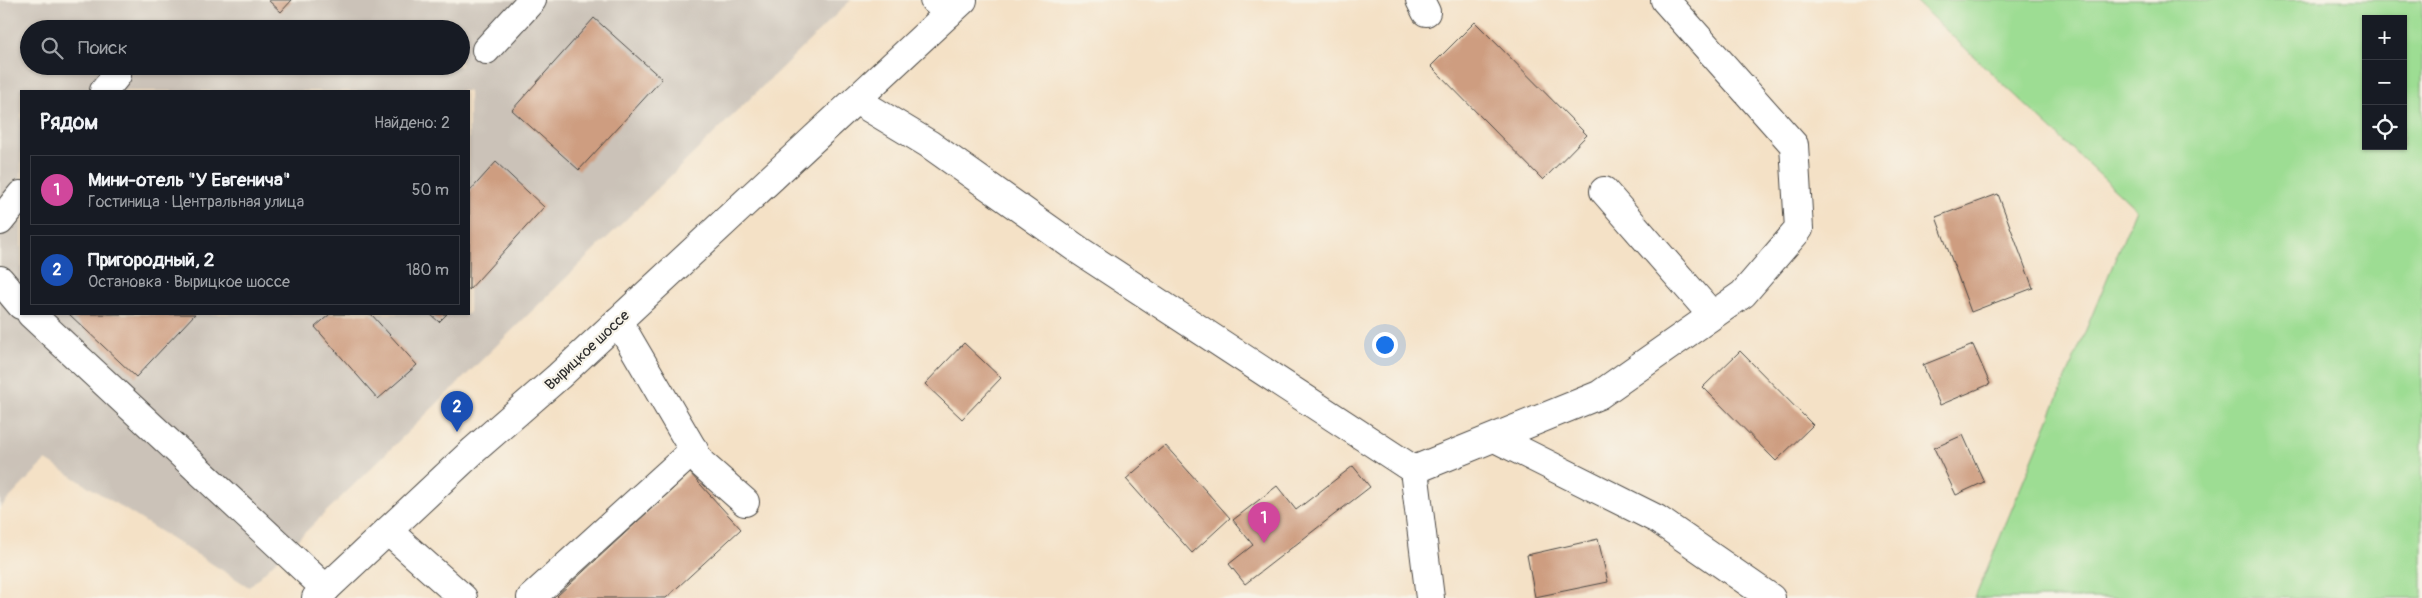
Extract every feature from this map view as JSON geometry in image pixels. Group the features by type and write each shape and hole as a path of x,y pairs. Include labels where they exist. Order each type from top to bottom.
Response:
{"street":[{"path":"486,50 532,0"},
{"path":"1414,470 1599,395 1743,294 1798,230 1794,145 1665,0"},
{"name":"Вырицкое шоссе","path":"321,594 474,450 559,376 856,100 949,4"},
{"path":"856,100 930,144 1080,251 1414,470 1430,598"},
{"path":"1604,191 1712,315"},
{"path":"0,222 20,196"},
{"path":"0,280 20,304"},
{"path":"31,315 321,594"},
{"path":"618,321 701,463 745,502"},
{"path":"1495,438 1657,519 1771,598"},
{"path":"531,598 694,450"},
{"path":"388,531 463,598"}],"shaded area":[{"path":"0,0 851,0 249,587 46,460 0,508"}],"green space":[{"path":"1914,0 2422,0 2422,598 1975,598 2136,209"}],"building":[{"path":"268,0 292,0 281,12"},
{"path":"594,18 662,79 579,170 512,110"},
{"path":"1475,22 1587,135 1543,180 1431,66"},
{"path":"496,162 544,207 470,289 470,191"},
{"path":"1998,194 2033,288 1971,312 1936,217"},
{"path":"70,315 194,315 136,377"},
{"path":"329,315 372,315 417,365 378,399 315,327"},
{"path":"431,315 446,315 439,322"},
{"path":"964,343 1001,378 962,419 925,384"},
{"path":"1973,345 1990,384 1940,405 1923,365"},
{"path":"1740,351 1813,425 1776,461 1703,387"},
{"path":"1963,435 1984,482 1956,495 1934,448"},
{"path":"1165,445 1230,518 1192,553 1126,479"},
{"path":"1353,466 1370,487 1245,584 1229,564 1253,545 1233,520 1277,486 1296,510"},
{"path":"690,473 741,529 666,598 559,598 557,596"},
{"path":"1598,539 1608,582 1535,597 1527,555"}],"place":[{"name":"Пригородный, 2","path":"457,432"},
{"name":"Мини-отель \"У Евгенича\"","path":"1264,543"}]}
